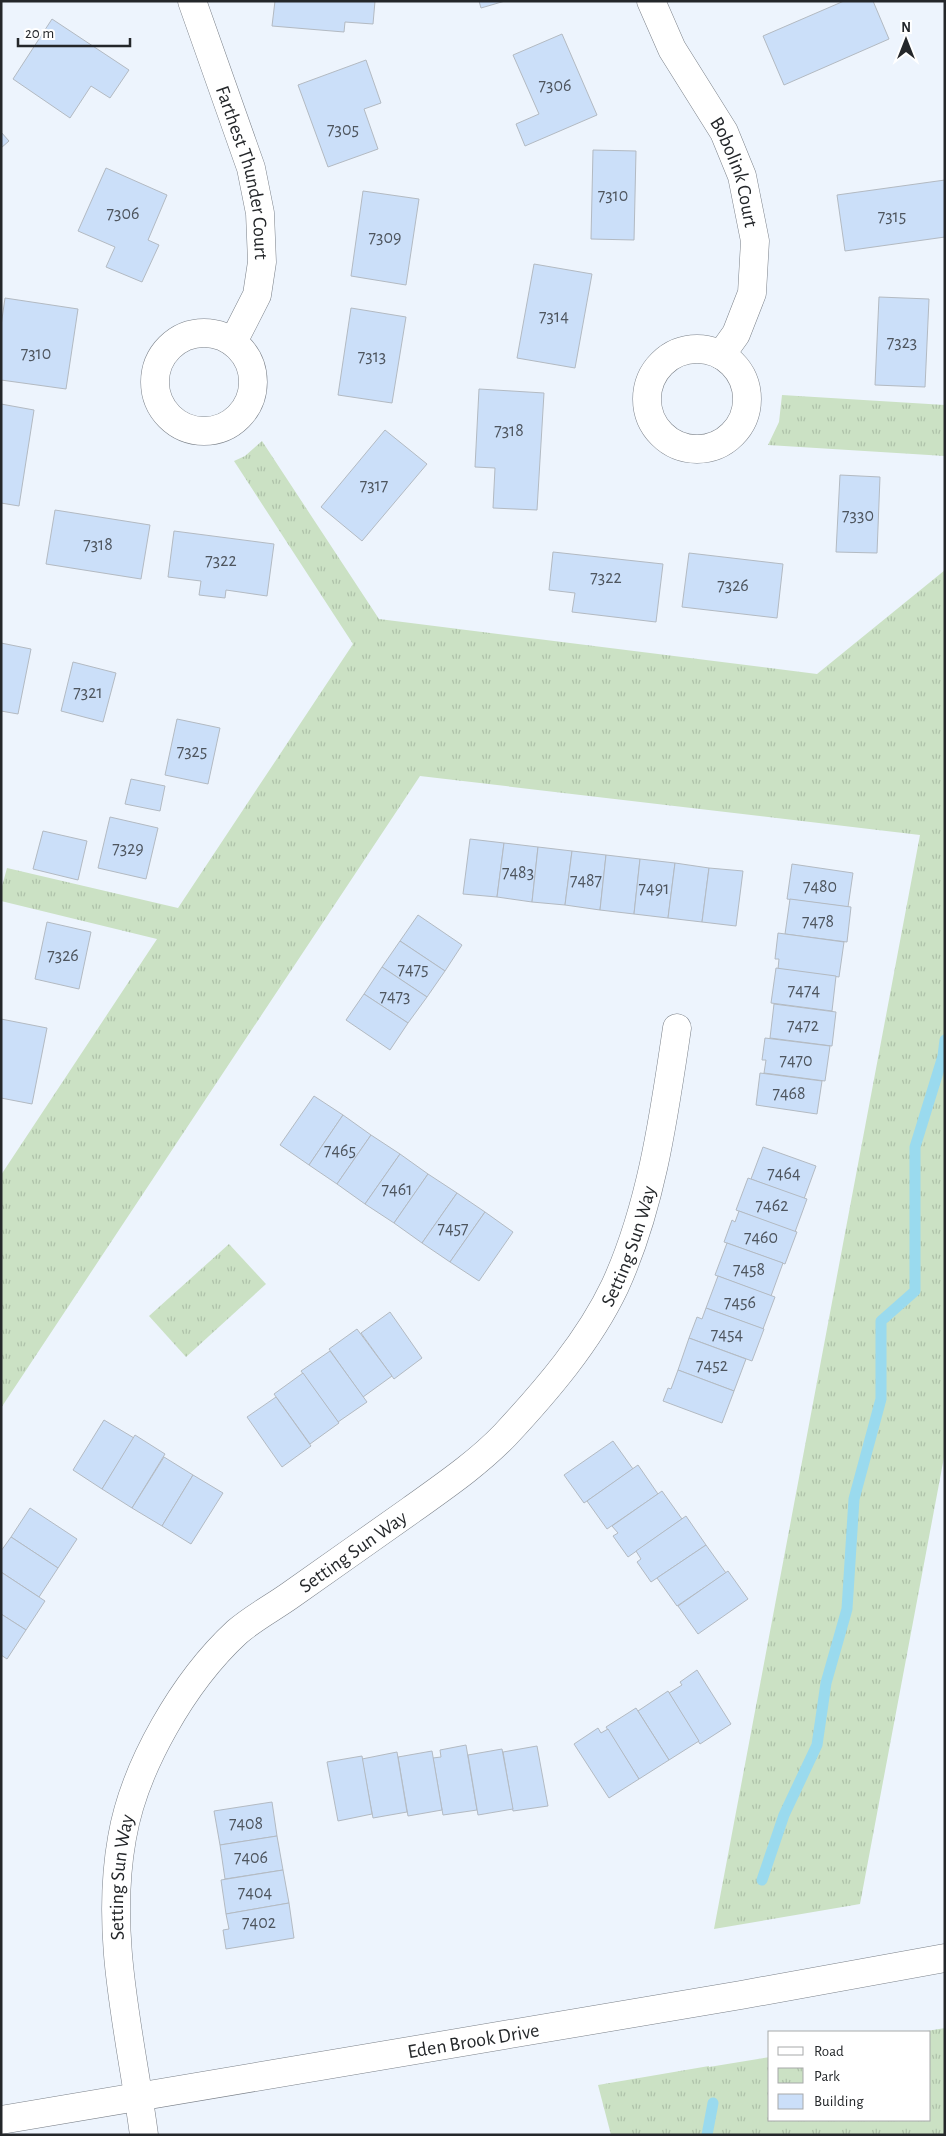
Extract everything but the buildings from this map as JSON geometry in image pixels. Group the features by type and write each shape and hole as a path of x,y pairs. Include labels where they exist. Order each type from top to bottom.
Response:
{"street":[{"name":"Farthest Thunder Court","path":"192,1 251,168 260,213 262,262 257,295 233,342"},
{"name":"Bobolink Court","path":"650,1 672,49 724,132 742,176 754,241 752,293 736,334 721,355"},
{"name":"Setting Sun Way","path":"144,2135 124,2020 117,1955 115,1889 122,1836 138,1780 166,1721 197,1677 238,1632 455,1479 502,1438 541,1394 586,1335 614,1287 644,1203 663,1120 677,1028"},
{"name":"Eden Brook Drive","path":"1,2120 741,1995 945,1958"}],"green space":[{"path":"782,395 945,405 945,456 768,445 779,422"},
{"path":"262,441 379,619 817,674 945,570 945,1452 860,1904 714,1929 920,835 420,776 1,1408 1,1175 157,939 1,901 1,890 7,868 178,908 353,644 234,461 245,456"},
{"path":"229,1244 266,1284 186,1357 149,1316"},
{"path":"945,2028 945,2135 611,2135 598,2085 768,2057 768,2121 931,2121 931,2031 927,2031"}],"waterway":[{"path":"762,1880 784,1815 817,1745 826,1683 847,1609 854,1499 881,1399 881,1321 915,1291 915,1147 943,1056 945,1040"},
{"path":"707,2135 713,2103"}]}
